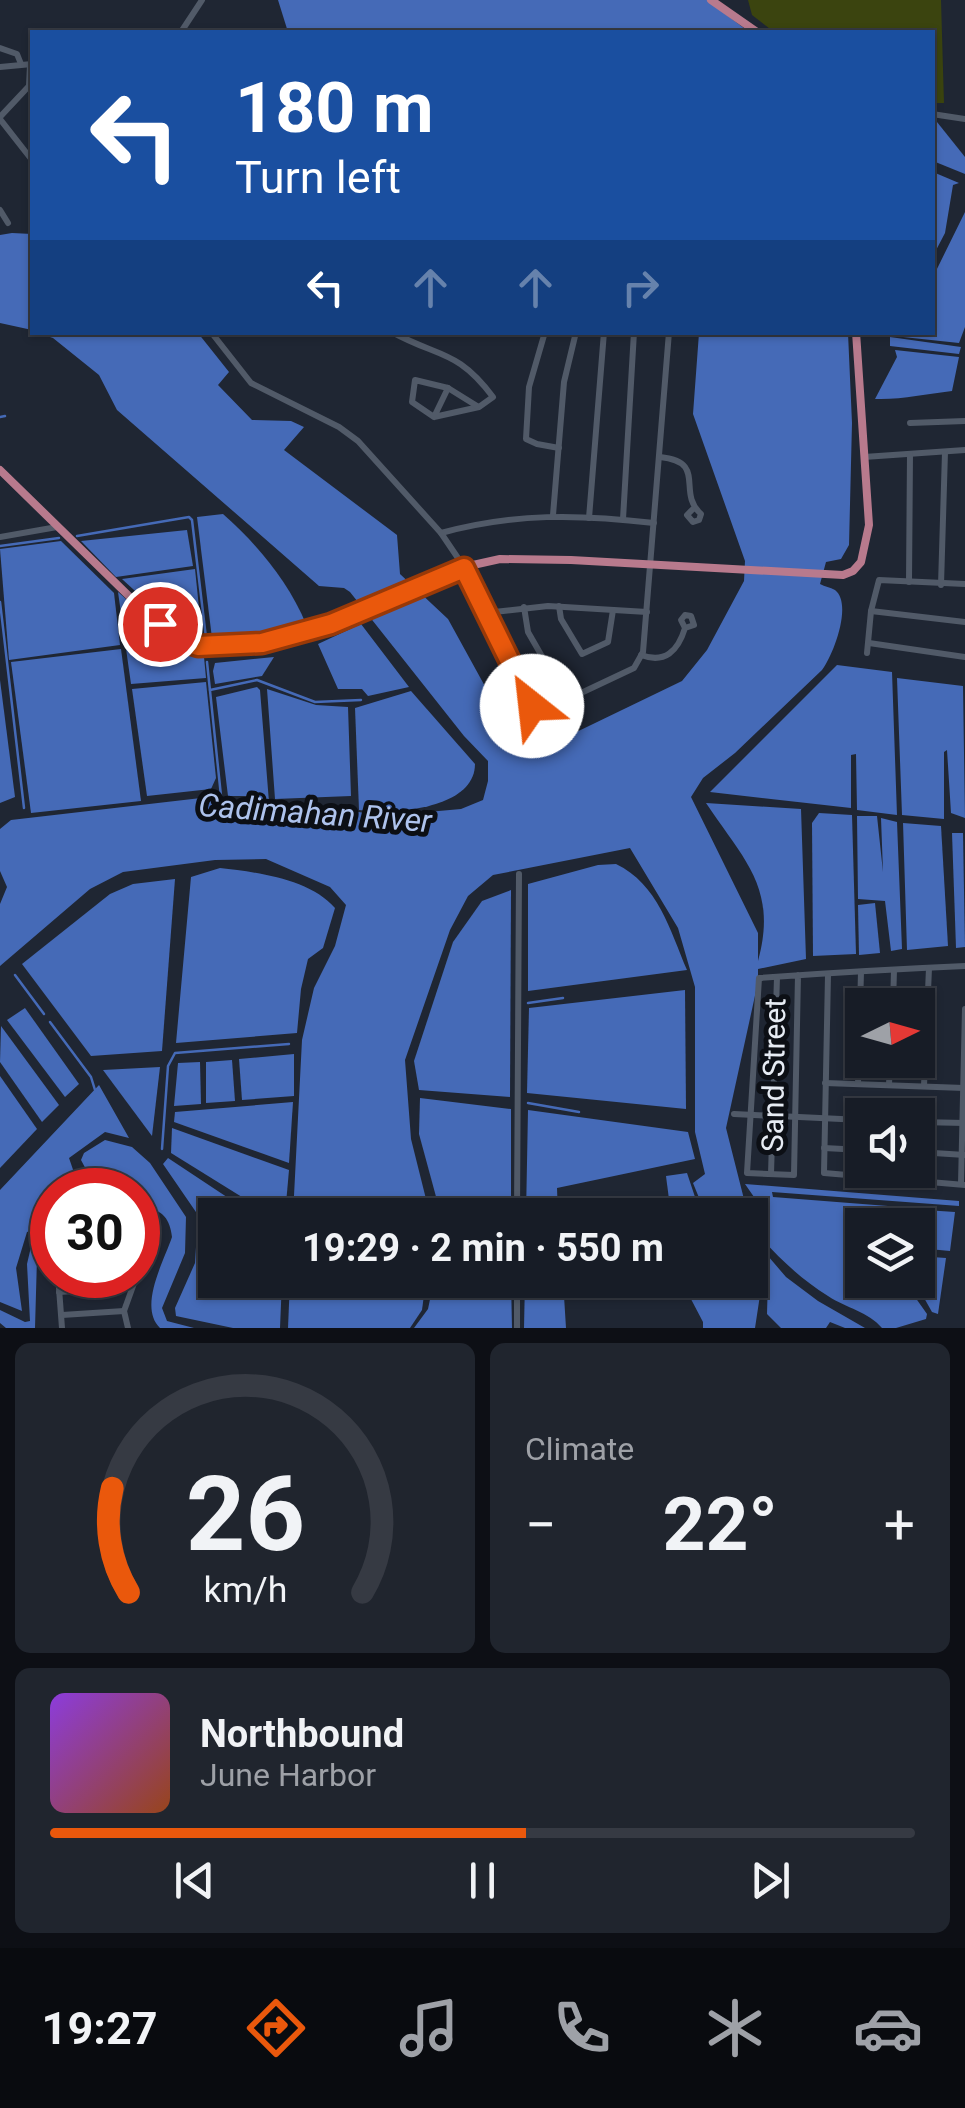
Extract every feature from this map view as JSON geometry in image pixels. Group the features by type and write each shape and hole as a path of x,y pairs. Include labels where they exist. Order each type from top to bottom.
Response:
{"main road":[{"path":"711,0 753,30"},
{"path":"0,470 132,600 183,641 198,646 262,643 312,631 464,568 500,559 853,572 865,552 869,526 856,335"}],"street":[{"path":"182,30 202,0"},
{"path":"0,48 17,54 28,64"},
{"path":"0,67 28,64"},
{"path":"30,89 0,118 30,157"},
{"path":"935,114 965,119"},
{"path":"0,210 8,223"},
{"path":"213,335 251,384 339,427 358,441 441,533 464,568 527,701 544,710 634,668 641,656 669,335"},
{"path":"397,335 441,351 474,372 493,397 480,407 434,417 412,402 415,380 448,388 480,407"},
{"path":"544,335 530,387 526,438 558,448"},
{"path":"553,515 564,382 575,335"},
{"path":"589,518 604,335"},
{"path":"623,519 634,335"},
{"path":"434,417 448,388"},
{"path":"910,423 965,421"},
{"path":"864,457 965,450"},
{"path":"941,585 944,452"},
{"path":"909,582 910,454"},
{"path":"660,457 679,459 685,464 694,508"},
{"path":"441,533 504,518 553,515 654,523"},
{"path":"0,537 57,527"},
{"path":"867,653 870,611 879,580 965,584"},
{"path":"485,613 559,606 647,612"},
{"path":"559,606 561,619 582,654 608,642 613,610"},
{"path":"524,607 528,632 567,700"},
{"path":"870,611 965,622"},
{"path":"641,656 657,659 670,654 680,644 685,628"},
{"path":"869,643 965,657"},
{"path":"517,1198 519,874"},
{"path":"777,977 770,1174 747,1173 759,978 965,966"},
{"path":"924,1086 929,968"},
{"path":"893,988 894,970"},
{"path":"858,1084 862,972"},
{"path":"828,975 824,1173 963,1184 965,1009"},
{"name":"Sand Street","path":"770,1174 794,1175 798,976"},
{"path":"888,1085 889,1078"},
{"path":"825,1082 964,1088"},
{"path":"734,1114 845,1120"},
{"path":"935,1122 964,1123"},
{"path":"824,1148 845,1149"},
{"path":"935,1153 964,1155"},
{"path":"61,1298 62,1328"},
{"path":"128,1298 124,1312 128,1328"},
{"path":"517,1298 517,1328"},
{"path":"62,1314 124,1312"}],"green space":[{"path":"748,0 941,0 944,103 935,103 935,30 771,30 752,15"}],"water":[{"path":"278,0 707,0 746,30 287,30"},
{"path":"935,120 965,157 965,174 935,162"},
{"path":"935,173 959,183 953,185 945,233 935,252"},
{"path":"965,212 965,327 959,343 903,337 935,335 935,273"},
{"path":"30,234 30,330 0,323 0,235"},
{"name":"Cadimahan River","path":"44,335 200,335 229,372 218,385 252,420 291,421 304,427 284,450 397,535 400,574 448,619 519,748 533,753 682,681 707,650 744,581 745,561 693,414 699,335 848,335 852,423 849,545 841,559 826,562 820,584 835,590 840,597 842,618 836,642 822,670 703,778 691,797 758,933 758,961 764,914 760,894 744,859 706,803 801,809 806,959 758,969 726,1128 744,1198 699,1198 693,1183 705,1174 695,1132 695,987 678,928 630,848 493,875 468,896 450,930 405,1060 411,1139 426,1198 294,1198 302,1040 314,988 335,946 346,905 330,887 266,859 215,860 123,872 90,889 0,966 0,904 7,887 0,871 0,829 11,820 201,798 322,806 383,816 461,809 483,800 488,781 488,761 350,592 319,586 117,410 99,375"},
{"path":"890,337 961,347 959,354 890,346"},
{"path":"895,350 959,357 952,391 875,399 897,357"},
{"path":"223,514 281,578 306,624 302,629 237,639 212,638 197,517"},
{"path":"187,530 193,566 116,577 81,541"},
{"path":"61,541 114,593 120,645 9,660 0,549"},
{"path":"195,569 202,637 199,642 181,633 122,579"},
{"path":"118,592 189,654 204,657 206,678 131,684"},
{"path":"361,624 409,687 368,696 362,689 338,689 318,644"},
{"path":"121,649 141,801 31,813 11,662"},
{"path":"274,657 262,676 215,684 215,663"},
{"path":"837,665 892,672 897,815 857,810 856,754 851,755 851,808 710,792"},
{"path":"897,678 963,686 965,818 951,813 947,750 944,819 902,815"},
{"path":"0,680 15,797 0,803"},
{"path":"206,682 216,778 211,789 147,796 132,689"},
{"path":"257,687 269,802 250,796 228,796 216,697"},
{"path":"267,689 316,705 348,707 351,796 275,799"},
{"path":"411,691 475,764 471,779 462,791 430,806 359,810 355,708"},
{"path":"819,813 852,815 856,954 813,956 812,823"},
{"path":"857,816 877,816 883,872 881,818 897,822 902,949 891,951 885,901 858,899"},
{"path":"903,823 941,826 948,946 907,950"},
{"path":"952,833 963,833 965,947 956,948"},
{"path":"616,864 642,883 652,896 687,970 528,991 528,884 598,865"},
{"path":"220,868 297,884 335,908 323,948 308,959 297,1033 176,1043 191,877"},
{"path":"175,879 162,1051 91,1056 22,964 110,894 133,884"},
{"path":"511,890 510,1097 419,1090 414,1061 453,942 482,901"},
{"path":"875,903 880,953 859,955 858,905"},
{"path":"685,990 686,1109 527,1093 529,1008"},
{"path":"25,1008 79,1084 65,1097 7,1020"},
{"path":"1,1026 59,1105 42,1122 0,1062"},
{"path":"294,1054 294,1096 242,1100 239,1059"},
{"path":"232,1060 235,1101 206,1103 206,1062"},
{"path":"200,1062 201,1104 174,1106 178,1063"},
{"path":"160,1067 152,1136 103,1070"},
{"path":"0,1076 37,1129 0,1168"},
{"path":"99,1085 129,1138 105,1132 69,1158 72,1168 30,1168 30,1231 16,1268 22,1311 0,1302 0,1190"},
{"path":"420,1098 511,1109 511,1198 436,1198 419,1134"},
{"path":"293,1102 289,1163 174,1122 175,1112"},
{"path":"528,1110 688,1132 695,1159 557,1188 557,1198 526,1198"},
{"path":"172,1128 289,1170 287,1198 244,1198 171,1153"},
{"path":"105,1140 132,1147 153,1168 85,1168 81,1160 84,1153"},
{"path":"168,1158 228,1198 198,1198 198,1215 163,1164"},
{"path":"687,1173 695,1198 669,1198 666,1176"},
{"path":"160,1178 186,1217 185,1253 162,1308 167,1321 194,1328 160,1328 151,1308 152,1298 160,1298 160,1268 172,1237 166,1218 160,1213"},
{"path":"745,1184 959,1201 959,1206 772,1192 773,1197 888,1206 845,1208 845,1298 916,1298 927,1314 926,1319 882,1328 807,1281 768,1245 768,1198 754,1197"},
{"path":"935,1211 955,1212 950,1251 935,1250"},
{"path":"198,1215 198,1298 281,1298 280,1328 233,1328 176,1316 175,1308 195,1263"},
{"path":"30,1251 30,1298 36,1298 35,1328 6,1328 0,1323 0,1310 30,1321 27,1264"},
{"path":"768,1256 786,1277 818,1301 865,1328 845,1328 830,1322 826,1328 781,1328 767,1314"},
{"path":"935,1257 946,1258 938,1314 932,1312 924,1298 935,1298"},
{"path":"289,1298 424,1298 422,1310 410,1328 288,1328"},
{"path":"430,1298 511,1298 512,1328 414,1328 428,1309"},
{"path":"525,1298 564,1298 566,1328 524,1328"},
{"path":"690,1298 760,1298 755,1328 703,1328"}],"waterway":[{"path":"0,417 5,416"},
{"path":"77,536 189,517 206,638"},
{"path":"0,546 59,538"},
{"path":"0,602 24,808"},
{"name":"Cadimahan River","path":"207,662 221,796"},
{"path":"210,690 257,680 315,702 361,700"},
{"path":"15,975 44,1014"},
{"path":"528,1003 563,998"},
{"path":"50,1022 91,1077 95,1090"},
{"path":"162,1149 168,1066 175,1053 289,1044"},
{"path":"528,1103 579,1112"}],"route":[{"path":"160,624 183,641 198,646 262,643 350,617 464,568 532,706"}]}
